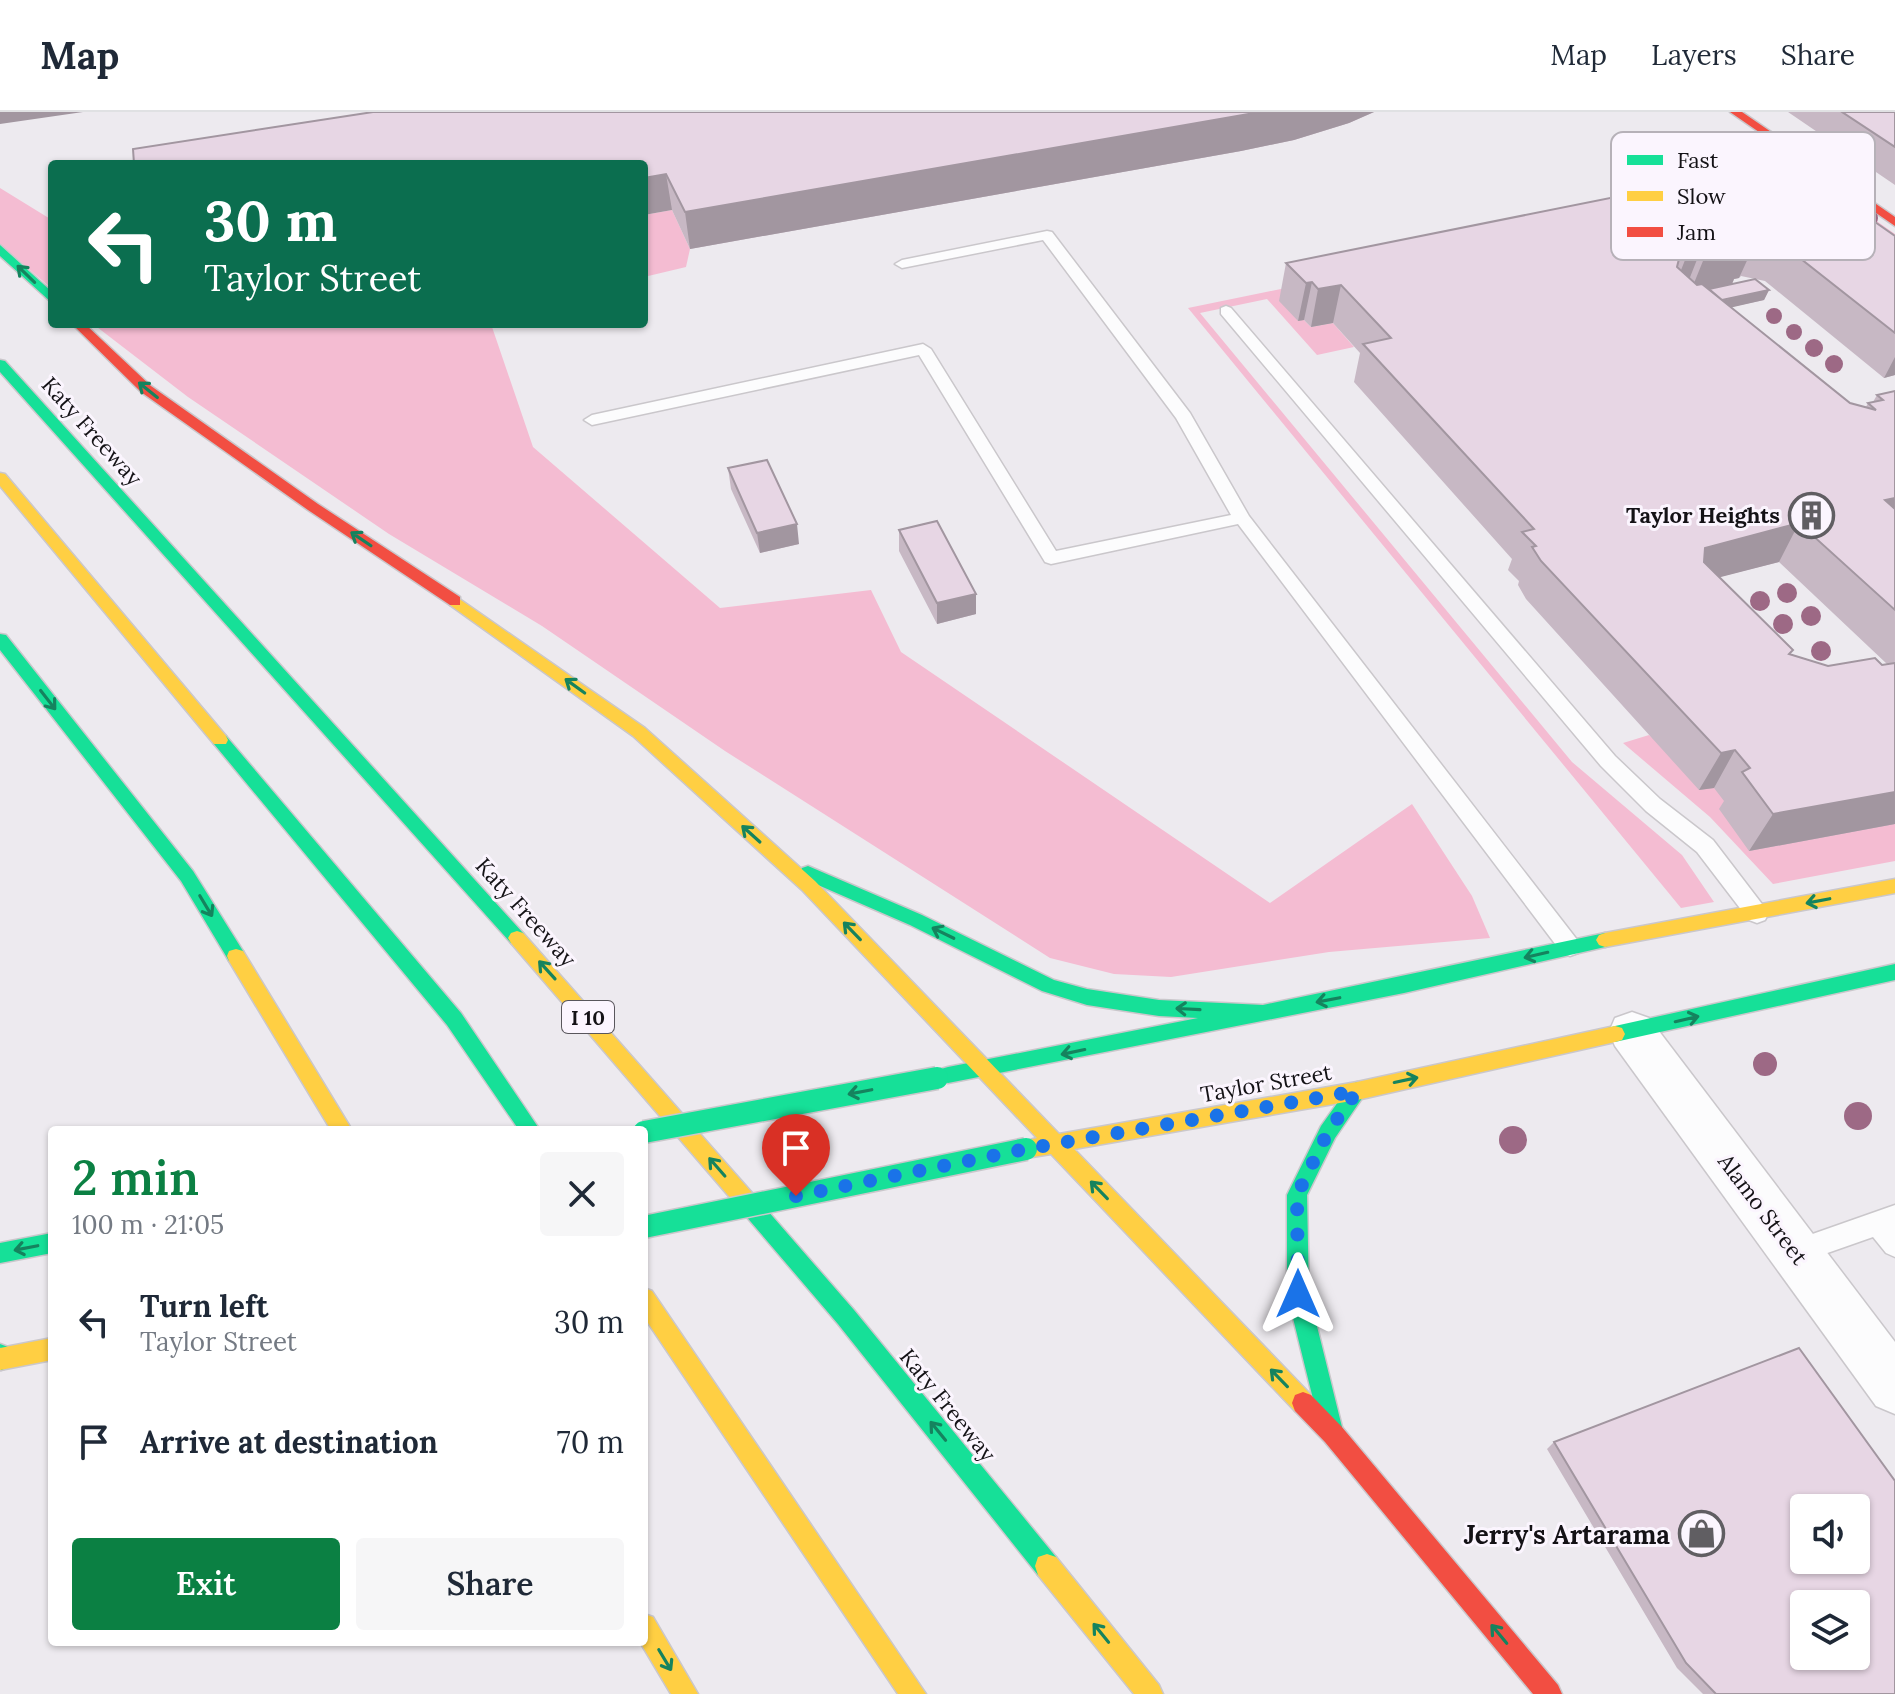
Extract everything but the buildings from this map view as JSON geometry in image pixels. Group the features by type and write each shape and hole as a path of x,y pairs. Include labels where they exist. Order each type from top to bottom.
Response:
{"main road":[{"path":"1735,112 1764,132"},
{"path":"1875,208 1895,222"},
{"path":"0,249 48,295"},
{"path":"82,328 146,389 313,507 476,615 639,732 809,886 1333,1434 1549,1694"},
{"name":"Katy Freeway","path":"0,364 602,1033 846,1317 1150,1694"},
{"path":"0,477 454,1019 527,1126"},
{"path":"0,639 187,876 340,1126"},
{"path":"782,862 916,920 1049,986 1087,997 1159,1008 1266,1013"},
{"path":"648,1131 937,1078 1266,1013 1570,947 1895,886"},
{"name":"Taylor Street","path":"648,1226 1026,1149 1357,1091 1895,972"},
{"path":"1333,1434 1298,1294 1297,1195 1328,1132 1357,1091"},
{"path":"0,1253 48,1244"},
{"path":"648,1304 913,1694"},
{"path":"0,1358 48,1350"},
{"path":"648,1633 685,1694"}],"street":[{"name":"Alamo Street","path":"1632,1032 1895,1387"}],"lane":[{"path":"902,264 1047,235 1184,417 1242,518 1570,947"},
{"path":"1226,311 1608,761 1653,805 1705,846 1757,914"},
{"path":"592,420 923,349 1051,558 1242,518"},
{"path":"1796,1252 1886,1220 1895,1245"}],"shaded area":[{"path":"0,188 48,218 48,286 0,244"},
{"path":"672,210 690,249 686,267 648,276 648,214"},
{"path":"1875,220 1895,234 1895,290 1856,260 1875,260"},
{"path":"1611,221 1611,258 1280,300 1298,320 1304,320 1311,327 1333,323 1354,347 1317,355 1267,299 1200,313 1572,762 1682,855 1714,902 1681,908 1188,308"},
{"path":"98,328 492,328 533,447 720,608 871,590 901,652 1270,903 1412,804 1472,896 1490,938 1329,952 1171,977 1114,974 1050,958 725,751 542,626 389,534 188,397"},
{"path":"1649,735 1714,788 1895,824 1895,861 1773,884 1710,817 1623,743"}],"traffic: fast":[{"path":"0,249 48,295"},
{"path":"0,364 517,938"},
{"path":"0,639 187,876 236,956"},
{"path":"220,740 454,1019 527,1126"},
{"path":"808,873 916,920 1049,986 1087,997 1159,1008 1266,1013"},
{"path":"948,1075 1404,985 1605,940"},
{"path":"1615,1034 1895,972"},
{"path":"648,1131 937,1078"},
{"path":"1332,1431 1298,1294 1297,1195 1328,1132 1357,1091"},
{"path":"648,1226 1026,1149"},
{"path":"746,1201 846,1317 1047,1566"},
{"path":"0,1253 48,1244"},
{"path":"0,1355 1,1359"}],"traffic: slow":[{"path":"0,477 220,740"},
{"path":"455,601 639,732 809,886 983,1068"},
{"path":"1605,940 1895,886"},
{"path":"517,938 746,1201"},
{"path":"236,956 340,1126"},
{"path":"1026,1149 1357,1091 1615,1034"},
{"path":"983,1068 1303,1403"},
{"path":"648,1304 913,1694"},
{"path":"0,1359 48,1350"},
{"path":"1047,1566 1150,1694"},
{"path":"648,1633 685,1694"}],"traffic: jam":[{"path":"1735,112 1764,132"},
{"path":"1875,208 1895,222"},
{"path":"82,328 146,389 313,507 455,601"},
{"path":"1303,1403 1333,1434 1549,1694"}],"place":[{"name":"Taylor Heights","path":"1811,515"},
{"name":"Jerry's Artarama","path":"1701,1534"}],"route":[{"path":"796,1196 1026,1149 1357,1091 1328,1132 1297,1195 1298,1294"}]}
